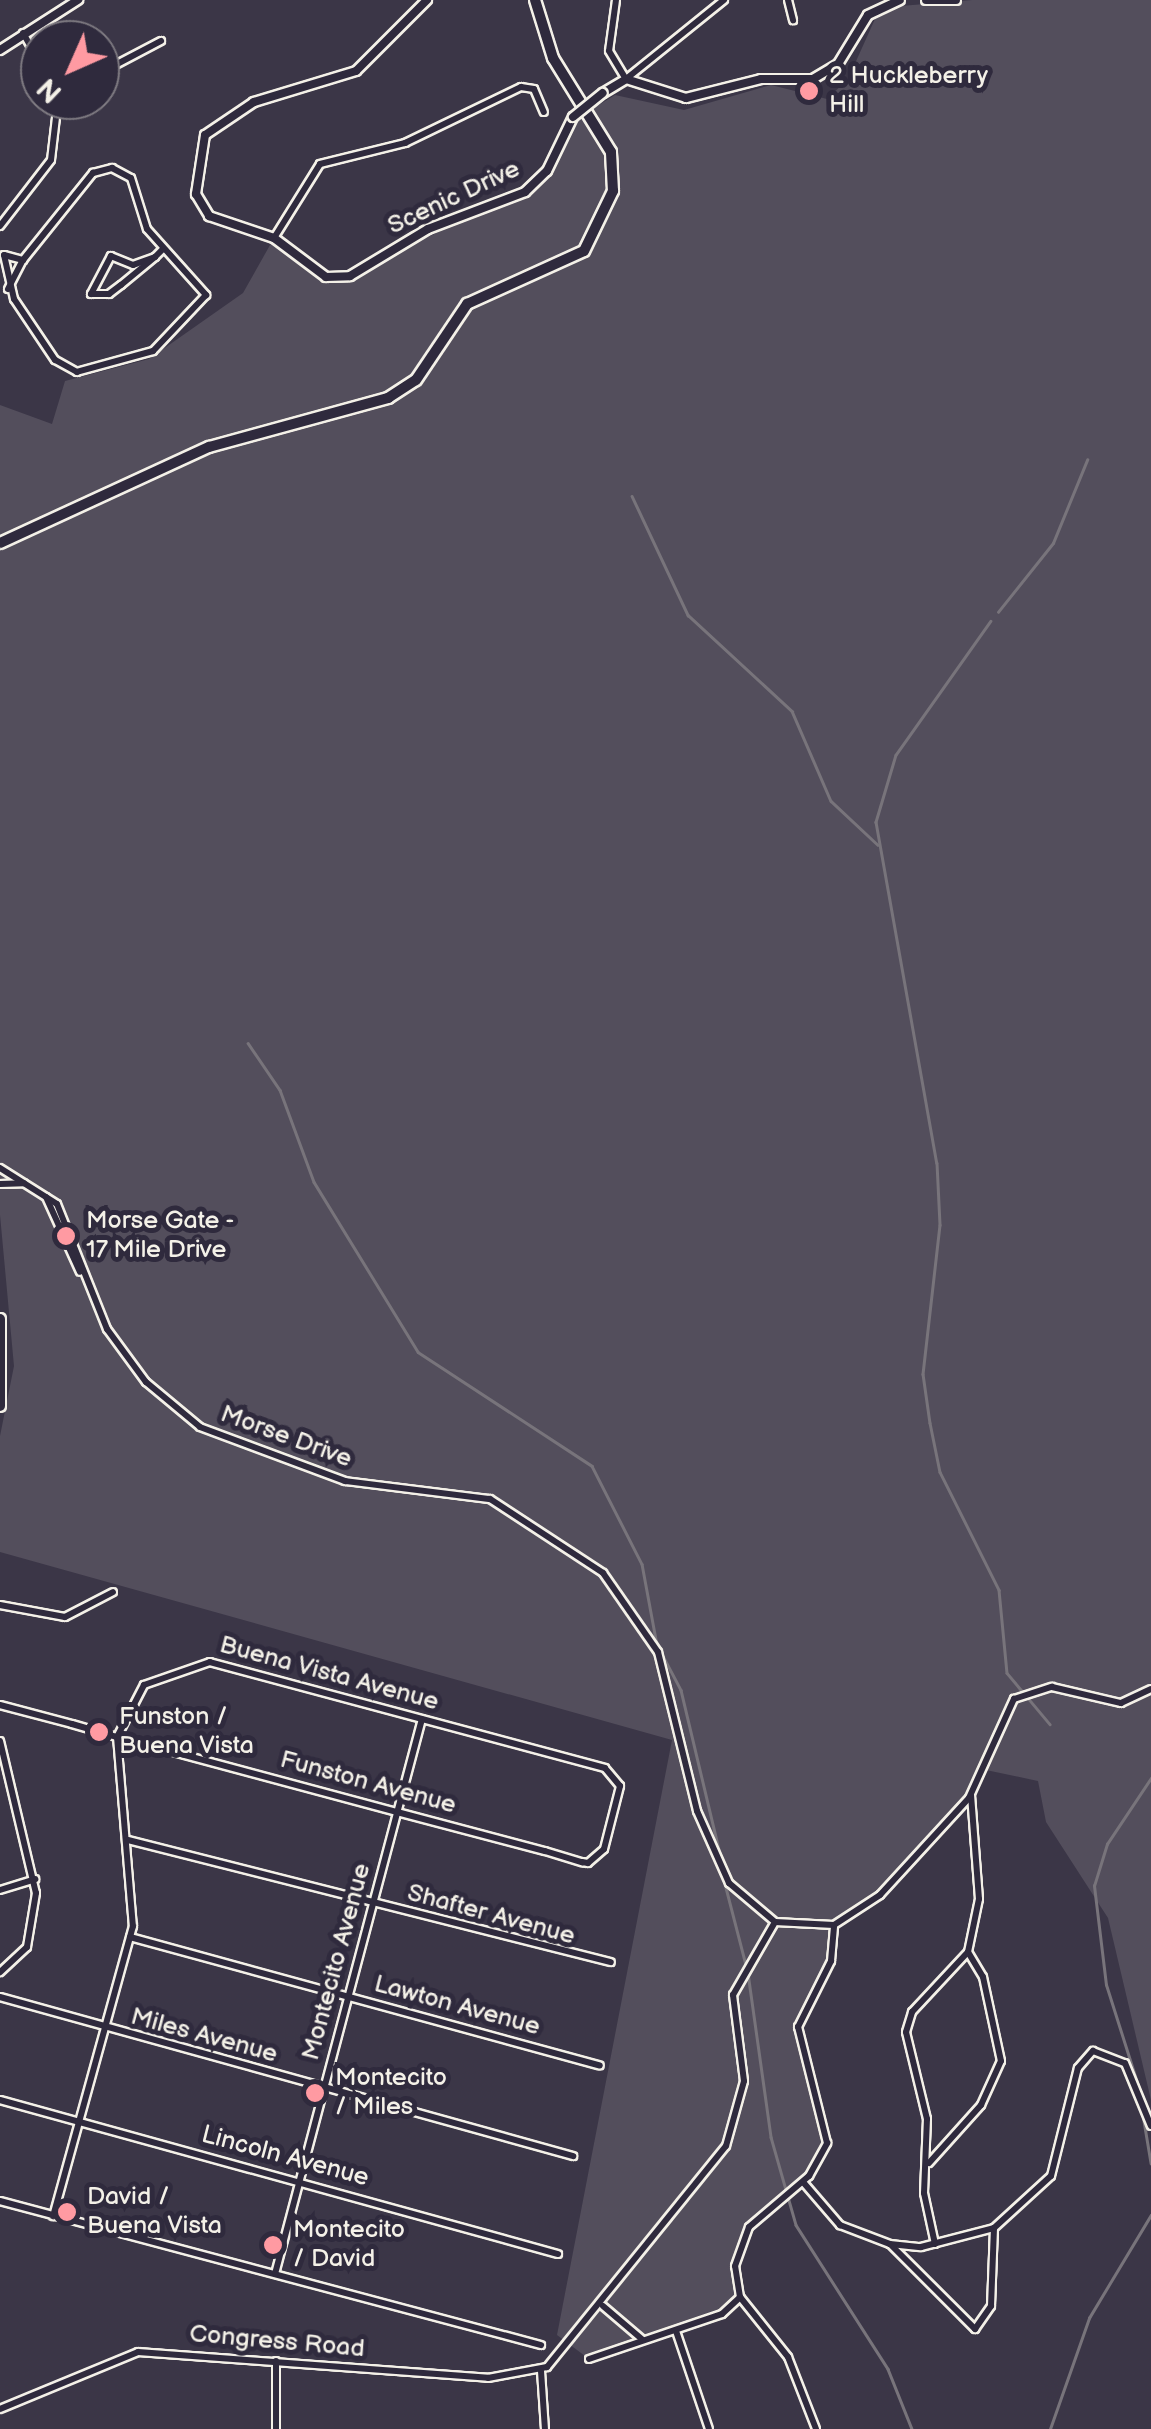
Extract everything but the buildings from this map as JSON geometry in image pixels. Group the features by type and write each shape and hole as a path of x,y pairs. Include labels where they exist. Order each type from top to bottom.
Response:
{"main road":[{"path":"0,543 210,448 388,398 416,380 468,304 584,251 614,191 611,152 553,58 534,0"},
{"path":"0,1319 0,1406"}],"street":[{"path":"45,20 78,0"},
{"name":"Scenic Drive","path":"427,0 348,76 254,102 205,135 195,172 203,210 274,238 318,274 350,276 428,229 534,186 573,116 626,79"},
{"path":"616,0 609,50 626,79 686,98 760,78 813,79 838,64 868,15 900,0"},
{"path":"626,79 724,0"},
{"path":"788,0 793,20"},
{"path":"926,0 956,0"},
{"path":"120,63 162,41"},
{"path":"274,238 320,164 405,143 525,86 544,112"},
{"path":"0,226 51,160 56,120"},
{"path":"8,290 23,260 102,168 131,178 162,250 203,290 201,308 154,351 84,373 55,360 8,290 2,252 23,260"},
{"path":"155,257 133,265 111,256 91,294 109,294 155,257 162,250"},
{"name":"Morse Drive","path":"0,1168 44,1193 85,1282 130,1363 200,1427 345,1481 490,1499 603,1572 638,1613 666,1670 710,1850 736,1892 775,1922"},
{"path":"0,1184 29,1184"},
{"path":"0,1605 65,1617 113,1592"},
{"name":"Buena Vista Avenue","path":"117,1736 137,1691 201,1661 604,1768 619,1791"},
{"path":"775,1922 834,1925 880,1895 971,1795 1006,1708 1021,1694 1052,1687 1122,1703 1151,1688"},
{"name":"Funston Avenue","path":"0,1705 591,1863 619,1791"},
{"name":"Montecito Avenue","path":"275,2274 422,1720"},
{"path":"54,2216 130,1937 128,1840 117,1736"},
{"path":"0,1741 35,1879 30,1937 0,1972"},
{"path":"934,2244 929,2163 908,2021 968,1952 979,1898 971,1795"},
{"name":"Shafter Avenue","path":"128,1840 611,1962"},
{"path":"0,1890 35,1879"},
{"name":"Congress Road","path":"0,2409 129,2353 488,2378 541,2371 558,2360 602,2306 733,2132 744,2081 732,1995 775,1922"},
{"path":"816,2429 788,2357 740,2297 738,2256 761,2209 804,2182 828,2132 802,2068 798,2020 831,1961 834,1925"},
{"name":"Lawton Avenue","path":"130,1937 600,2066"},
{"path":"929,2163 1000,2068 989,1998 968,1952"},
{"name":"Miles Avenue","path":"0,1997 105,2030 573,2156"},
{"path":"804,2182 840,2224 890,2244 934,2244 994,2228 1050,2176 1088,2054 1107,2051 1125,2063 1151,2126"},
{"name":"Lincoln Avenue","path":"0,2100 558,2254"},
{"path":"0,2201 541,2345"},
{"path":"890,2244 975,2329 991,2306 994,2228"},
{"path":"589,2359 722,2314 740,2297"},
{"path":"602,2306 644,2340"},
{"path":"676,2331 710,2429"},
{"path":"276,2361 276,2429"},
{"path":"541,2371 544,2429"}],"shaded area":[{"path":"972,0 1151,0 1151,2100 1108,1918 1046,1822 1038,1781 986,1770 880,1895 834,1925 834,1949 798,2027 827,2143 803,2182 749,2227 735,2266 740,2297 722,2314 589,2359 557,2335 672,1740 0,1552 0,1436 14,1366 0,1215 0,405 52,424 65,381 149,359 243,293 274,238 318,274 341,278 487,209 541,179 566,125 615,95 684,110 771,85 827,99 848,79 875,19 901,6"}],"waterway":[{"path":"998,612 1053,543 1087,460"},
{"path":"632,496 688,615 792,711 831,801 878,845"},
{"path":"991,621 896,755 876,822 937,1163 940,1225 923,1374 930,1423 940,1472 999,1590 1007,1673 1023,1692"},
{"path":"248,1043 280,1090 314,1182 418,1352 592,1466 642,1564 657,1645"},
{"path":"661,1652 681,1690 721,1858"},
{"path":"1028,1698 1050,1724"},
{"path":"1140,2092 1106,1985 1094,1886 1107,1844 1151,1778"},
{"path":"723,1876 746,1965"},
{"path":"748,1973 771,2137 796,2225 888,2369 912,2429"},
{"path":"1143,2115 1151,2163"},
{"path":"1050,2429 1089,2318 1151,2215"}],"place":[{"name":"2 Huckleberry Hill","path":"809,91"},
{"name":"Morse Gate - 17 Mile Drive","path":"66,1236"},
{"name":"Funston / Buena Vista","path":"99,1732"},
{"name":"Montecito / Miles","path":"315,2093"},
{"name":"David / Buena Vista","path":"67,2212"},
{"name":"Montecito / David","path":"273,2245"}]}
